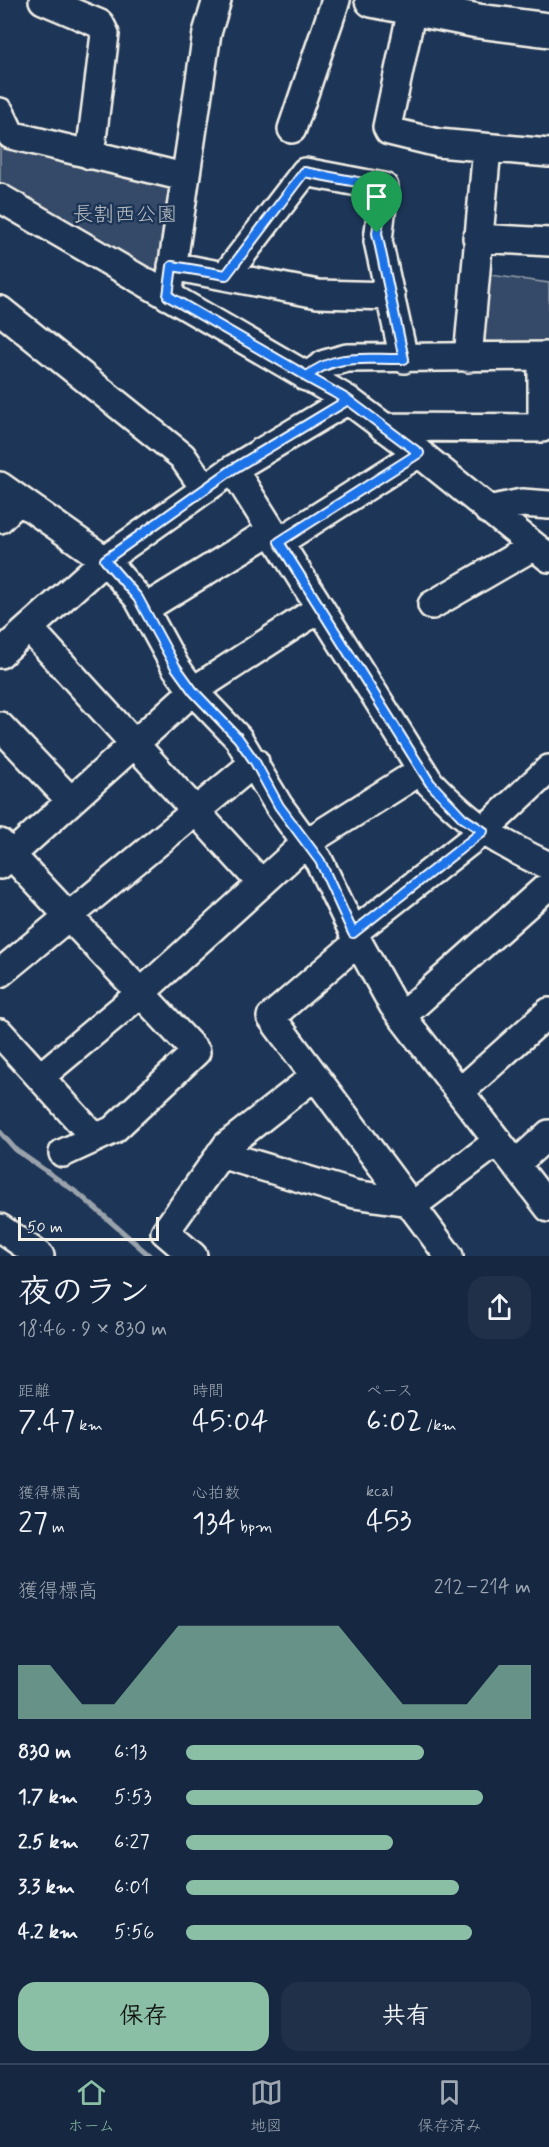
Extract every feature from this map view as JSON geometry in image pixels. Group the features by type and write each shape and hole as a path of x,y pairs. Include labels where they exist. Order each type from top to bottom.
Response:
{"highway":[{"path":"372,0 411,9 549,30"}],"street":[{"path":"43,0 100,24 105,34 90,155"},
{"path":"168,296 207,33 217,0"},
{"path":"292,129 336,0"},
{"path":"411,9 387,127 389,131 438,144 549,153"},
{"path":"0,112 10,135 184,177"},
{"path":"468,358 477,238 487,148"},
{"path":"226,275 304,172 384,187 377,233 404,359"},
{"path":"0,198 348,400 419,453 541,552 432,605"},
{"path":"477,238 549,242"},
{"path":"172,266 318,294 391,296"},
{"path":"0,310 182,456 204,489"},
{"path":"306,377 335,360 546,357 542,428 383,427"},
{"path":"0,654 105,560 233,469 348,400"},
{"path":"144,609 419,453"},
{"path":"233,469 430,783 463,818 500,844 549,866"},
{"path":"6,502 105,560 138,598 175,666 193,691 238,738 255,762 279,806 320,861 355,938 402,1016 549,1208"},
{"path":"488,510 522,503 549,505"},
{"path":"63,1153 113,1130 196,1052 69,916 4,854 70,801 193,691 320,608"},
{"path":"28,628 261,883"},
{"path":"0,726 70,801"},
{"path":"0,973 255,762"},
{"path":"449,1256 271,1017 355,938 483,831 549,769"},
{"path":"40,1077 141,992 306,843 422,770"},
{"path":"402,1016 549,885"},
{"path":"460,1092 549,1012"},
{"path":"0,1033 95,1138"},
{"path":"193,1256 165,1232 227,1145 315,1076"},
{"path":"516,1164 549,1134"},
{"path":"220,1154 354,1194 410,1204 498,1141"},
{"path":"0,1228 40,1256"}],"green space":[{"name":"長割西公園","path":"3,140 169,186 162,282 0,188 0,144"},
{"path":"483,274 549,283 549,343 479,341"}],"waterway":[{"path":"0,1132 16,1150 79,1194 150,1256"}],"route":[{"path":"377,233 384,187 304,172 226,275 172,266 168,296 306,377 348,400 419,453 279,542 430,783 463,818 483,831 353,933 320,861 279,806 255,762 238,738 193,691 175,666 138,598 105,560 233,469 348,400 306,377 315,369 335,360 347,358 404,359 377,233"}]}
